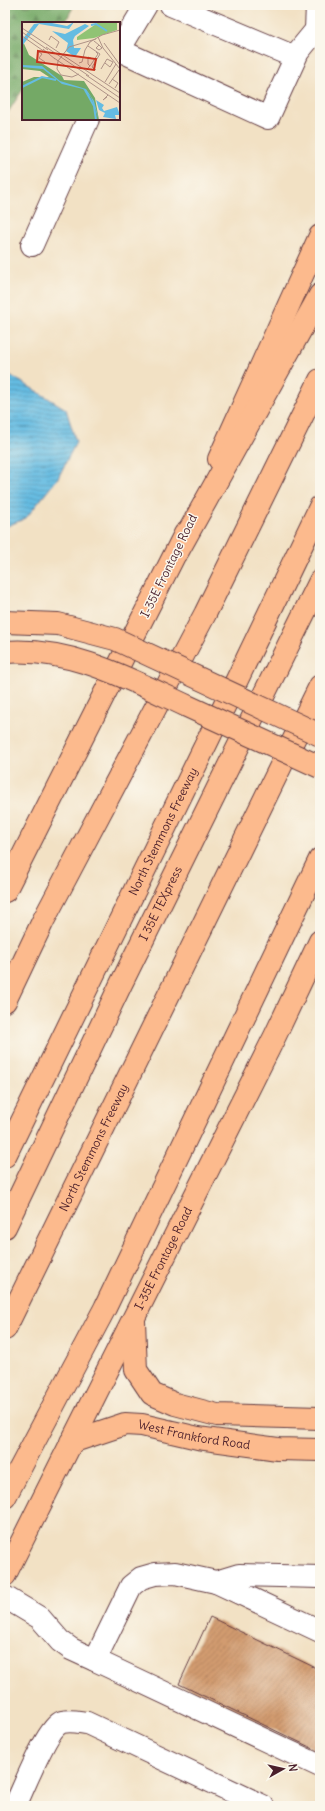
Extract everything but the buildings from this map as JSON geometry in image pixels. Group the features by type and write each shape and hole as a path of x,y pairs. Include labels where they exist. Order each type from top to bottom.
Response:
{"main road":[{"name":"I-35E Frontage Road","path":"5,891 178,550 320,236"},
{"path":"178,550 320,295"},
{"path":"5,1001 43,921 205,614 320,380"},
{"name":"North Stemmons Freeway","path":"5,1156 320,507"},
{"name":"I 35E TEXpress","path":"5,1227 121,984 320,581"},
{"path":"5,622 58,624 115,639 320,735"},
{"path":"5,652 20,651 62,656 105,668 320,767"},
{"name":"North Stemmons Freeway","path":"5,1329 320,686"},
{"path":"5,1497 105,1308 320,859"},
{"name":"I-35E Frontage Road","path":"5,1575 134,1320 275,1036 320,941"},
{"name":"West Frankford Road","path":"134,1320 136,1370 152,1394 175,1404 217,1415 320,1418"},
{"name":"West Frankford Road","path":"71,1442 125,1424 142,1426 198,1438 278,1448 320,1450"}],"lane":[{"path":"120,48 146,5"},
{"path":"171,5 295,58"},
{"path":"120,50 268,118 298,52 318,31 317,5"},
{"path":"32,245 88,120"},
{"path":"95,1660 131,1586 141,1578 155,1574 175,1573 216,1582 320,1632"},
{"path":"216,1582 239,1575 320,1577"},
{"path":"5,1597 40,1618 60,1641 71,1649 320,1766"},
{"path":"15,1806 47,1738 61,1723 73,1721 87,1723 263,1806"}],"green space":[{"path":"5,5 74,5 66,22 22,22 22,91 5,117"}],"water":[{"path":"5,372 66,409 76,442 58,478 26,518 5,527"}]}
